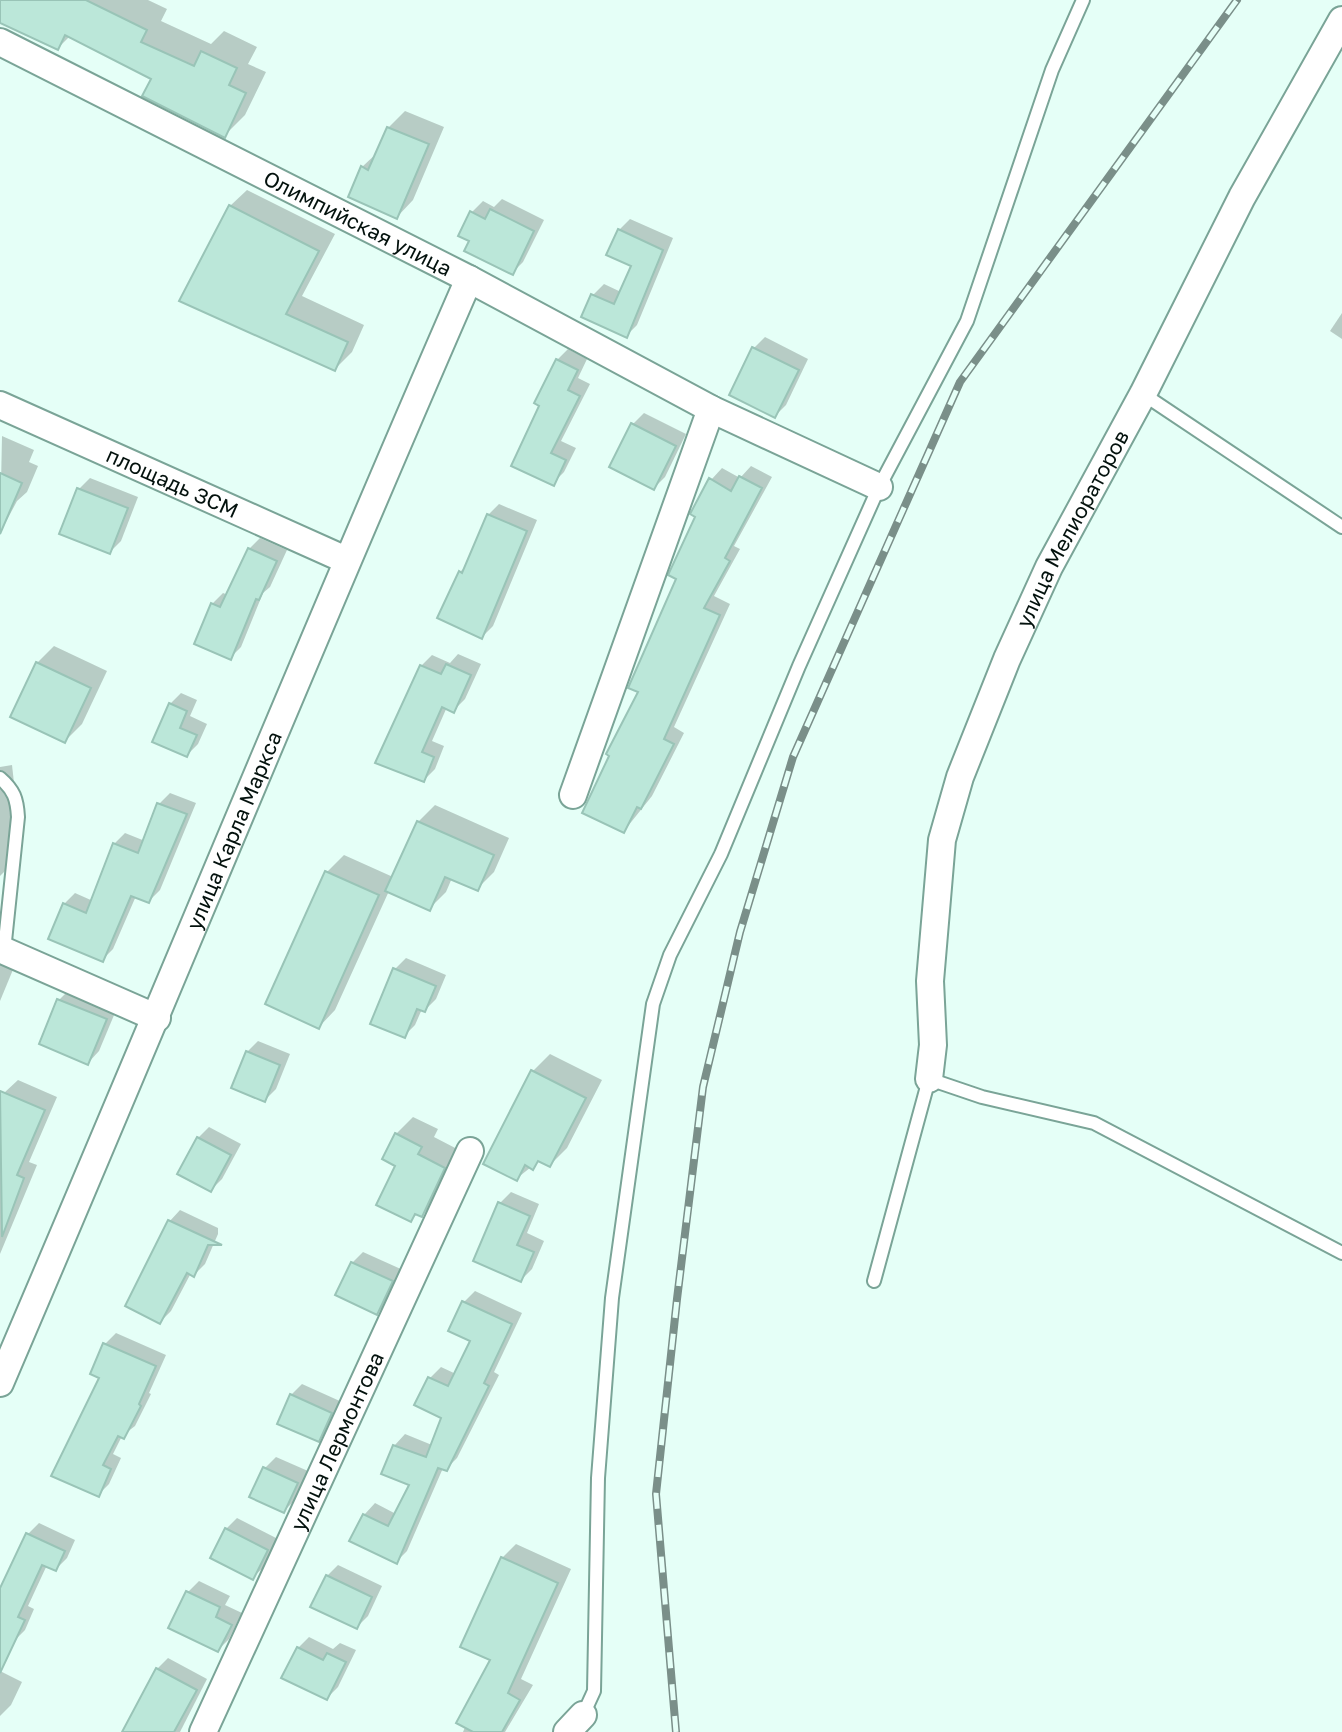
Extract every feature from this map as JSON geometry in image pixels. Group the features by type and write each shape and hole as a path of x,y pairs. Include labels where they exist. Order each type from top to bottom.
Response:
{"street":[{"name":"улица Мелиораторов","path":"929,1079 933,1045 930,981 942,840 960,777 1007,659 1049,567 1143,394 1242,197 1339,30"},
{"name":"Олимпийская улица","path":"0,42 469,279 711,409 879,487"},
{"name":"улица Карла Маркса","path":"0,1382 157,1017 346,561 469,279"},
{"name":"площадь ЗСМ","path":"0,405 346,561"},
{"path":"573,795 711,409"},
{"path":"2,950 157,1017"},
{"name":"улица Лермонтова","path":"203,1732 470,1151"}],"lane":[{"path":"575,1723 594,1691 598,1478 612,1297 653,1004 670,955 722,855 799,666 879,487 913,419 968,321 1052,69 1083,0"},
{"path":"1143,394 1342,527"},
{"path":"0,778 13,789 18,817 2,950"},
{"path":"874,1280 929,1079 982,1097 1094,1123 1281,1218 1342,1253"}],"building":[{"path":"0,0 86,0 147,30 141,42 194,66 201,51 237,68 229,85 246,93 225,138 142,96 151,79 65,35 58,50 0,23"},
{"path":"387,127 429,144 397,219 348,197 361,166 368,170"},
{"path":"229,205 319,251 286,314 348,342 335,371 179,301"},
{"path":"490,209 534,231 513,275 464,251 469,241 458,236 470,211 485,219"},
{"path":"618,229 663,250 627,338 581,317 591,294 614,304 631,266 606,255"},
{"path":"752,347 799,370 775,418 729,395"},
{"path":"556,359 578,370 568,390 580,396 551,453 566,460 554,486 511,466 539,406 534,403"},
{"path":"631,423 676,446 654,490 609,467"},
{"path":"0,473 22,483 0,534"},
{"path":"739,476 762,488 725,558 730,561 704,608 720,615 664,739 674,744 641,809 637,807 624,833 582,813 609,756 606,754 638,692 628,688 676,579 668,575 695,517 690,514 709,478 731,491"},
{"path":"77,488 128,508 110,554 59,534"},
{"path":"487,514 527,531 482,639 437,618 459,571 462,573"},
{"path":"248,548 277,561 259,600 256,599 231,660 194,644 211,603 220,607"},
{"path":"36,662 91,688 65,743 10,717"},
{"path":"446,664 471,675 454,713 442,707 422,752 434,757 424,782 375,763 420,665 441,674"},
{"path":"169,703 187,711 180,728 197,735 187,757 152,742"},
{"path":"157,803 187,814 149,903 131,896 103,962 48,939 63,903 86,913 113,843 138,853"},
{"path":"417,821 494,855 478,891 445,877 430,911 385,891"},
{"path":"325,871 379,895 319,1029 265,1004"},
{"path":"393,968 436,986 425,1012 417,1009 405,1038 370,1024"},
{"path":"57,999 107,1019 88,1065 39,1044"},
{"path":"246,1051 280,1065 265,1102 231,1088"},
{"path":"531,1070 586,1098 550,1167 538,1161 533,1170 525,1165 517,1181 483,1164"},
{"path":"0,1091 45,1110 17,1175 24,1178 2,1237"},
{"path":"395,1133 422,1147 418,1154 445,1168 422,1217 415,1214 411,1222 376,1205 395,1166 382,1159"},
{"path":"197,1137 231,1155 211,1192 177,1174"},
{"path":"498,1202 530,1216 517,1245 534,1252 521,1282 473,1261"},
{"path":"168,1220 222,1245 208,1245 194,1277 187,1273 160,1324 125,1306"},
{"path":"351,1262 393,1281 377,1315 335,1295"},
{"path":"462,1301 512,1324 484,1383 489,1386 447,1471 438,1468 397,1564 349,1541 363,1514 388,1526 409,1485 381,1474 393,1445 426,1457 441,1418 414,1405 428,1377 448,1386 470,1341 448,1331"},
{"path":"103,1343 156,1366 139,1404 141,1406 124,1439 118,1436 103,1465 111,1469 99,1497 51,1476 99,1378 90,1374"},
{"path":"290,1394 332,1413 319,1442 277,1424"},
{"path":"263,1467 298,1483 284,1513 249,1497"},
{"path":"225,1528 268,1550 253,1580 210,1558"},
{"path":"26,1533 65,1551 56,1571 42,1565 18,1617 25,1620 0,1673 0,1588"},
{"path":"501,1557 558,1583 508,1693 520,1700 502,1732 473,1732 456,1723 490,1660 460,1647"},
{"path":"326,1575 372,1597 357,1629 310,1607"},
{"path":"186,1591 220,1607 216,1617 232,1625 218,1652 168,1628"},
{"path":"297,1647 323,1660 327,1653 346,1662 327,1700 281,1678"},
{"path":"156,1668 197,1690 174,1732 122,1732"}],"railway":[{"path":"676,1732 656,1494 677,1299 703,1087 740,932 793,757 960,382 1237,0"}]}
